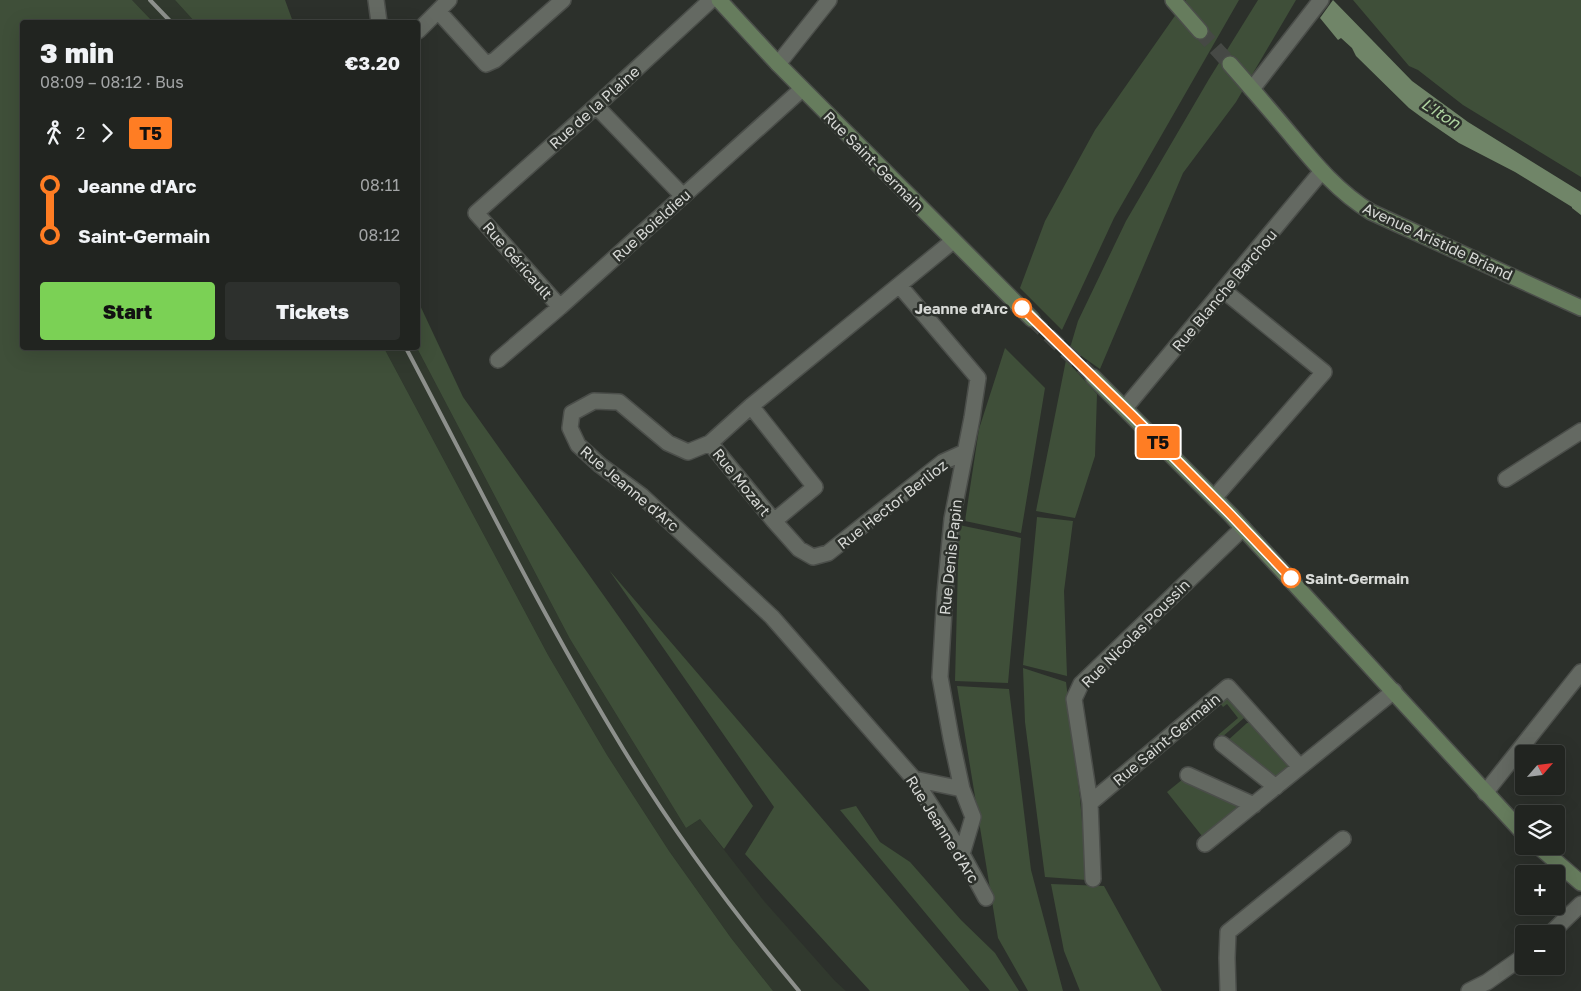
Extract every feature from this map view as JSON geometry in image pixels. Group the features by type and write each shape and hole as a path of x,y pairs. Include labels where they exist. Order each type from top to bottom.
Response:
{"street":[{"path":"376,0 379,20"},
{"path":"420,29 449,0"},
{"path":"438,11 486,64 495,60 563,0"},
{"name":"Rue de la Plaine","path":"476,213 711,0"},
{"name":"Rue Saint-Germain","path":"719,0 802,89 1032,319"},
{"path":"778,64 829,0"},
{"path":"1173,0 1200,31"},
{"path":"1252,89 1317,5"},
{"name":"Avenue Aristide Briand","path":"1230,64 1322,171 1355,202 1371,212 1581,308"},
{"name":"Rue Boieldieu","path":"498,360 560,307 802,89"},
{"path":"596,106 683,196"},
{"name":"Rue Blanche Barchou","path":"1126,408 1322,171"},
{"name":"Rue Géricault","path":"476,213 560,307"},
{"name":"Rue Jeanne d'Arc","path":"954,241 899,284 710,442 688,452 668,443 619,402 594,401 572,413 570,428 578,445 600,465 642,496 772,617 914,779 962,854 986,898"},
{"name":"Rue Denis Papin","path":"899,284 978,378 966,452 952,519 940,677 962,789 973,817 962,854"},
{"path":"1214,498 1324,372 1223,290"},
{"path":"1093,378 1126,408 1243,528 1515,825"},
{"path":"751,406 815,488 774,521"},
{"path":"1506,479 1581,431"},
{"name":"Rue Mozart","path":"710,442 774,521"},
{"name":"Rue Hector Berlioz","path":"774,521 799,549 813,557 828,553 943,462 966,452"},
{"name":"Rue Nicolas Poussin","path":"1093,879 1090,803 1074,699 1081,684 1243,528"},
{"path":"1485,793 1581,672"},
{"name":"Rue Saint-Germain","path":"1090,803 1228,687 1300,767"},
{"path":"1205,844 1394,691"},
{"path":"1222,744 1276,787"},
{"path":"1188,775 1254,805"},
{"path":"914,779 962,789"},
{"path":"1228,991 1226,958 1228,932 1343,839"},
{"path":"1548,855 1581,883"},
{"path":"1559,925 1581,904"},
{"path":"1470,991 1515,962"}],"shaded area":[{"path":"0,0 132,0 151,20 20,20 20,350 385,350 548,655 607,755 669,851 731,938 773,991 0,991"},
{"path":"132,0 175,0 193,20 151,20"},
{"path":"175,0 285,0 292,20 193,20"},
{"path":"1186,0 1239,0 1114,218 1062,330 1020,288 1045,221 1095,130"},
{"path":"1258,0 1296,0 1236,102 1183,173 1100,369 1070,348 1078,321 1126,221 1209,79"},
{"path":"1353,0 1581,0 1581,177 1463,105 1418,70 1409,66"},
{"path":"420,305 463,397 753,806 724,849 700,819 686,828 570,639 418,350 420,350"},
{"path":"1005,348 1045,388 1021,533 965,521 979,429"},
{"path":"385,350 418,350 570,639 686,828 700,819 764,901 846,991 773,991 731,938 669,851 607,755 548,655"},
{"path":"1066,360 1097,394 1095,456 1075,518 1036,511"},
{"path":"1037,517 1073,521 1064,591 1067,676 1023,665"},
{"path":"959,525 1021,538 1008,683 955,681"},
{"path":"609,570 970,991 870,991 745,854 774,807"},
{"path":"1023,668 1066,682 1080,798 1087,880 1045,877 1025,722"},
{"path":"957,686 1009,689 1031,870 1063,991 1028,991 998,938"},
{"path":"1226,698 1230,699 1245,715 1221,738 1218,735 1238,718 1227,704 1223,707 1220,703"},
{"path":"1247,723 1252,723 1288,764 1289,767 1272,780 1226,742"},
{"path":"1183,779 1239,804 1239,807 1202,836 1167,792"},
{"path":"856,806 880,842 910,862 961,920 995,953 1019,991 990,991 840,810"},
{"path":"1051,884 1104,886 1162,991 1080,991 1064,951"}],"water":[{"name":"L'Iton","path":"1333,0 1412,81 1468,122 1581,192 1581,215 1572,207 1515,172 1459,143 1409,108 1356,56 1352,48 1341,38 1338,40 1320,18"}],"tunnel":[{"path":"1200,31 1230,64"},
{"path":"1032,319 1093,377"}],"railway":[{"path":"150,0 169,20"},
{"path":"407,350 532,590 613,732 678,833 749,929 799,991"}],"bus line":[{"name":"T5","path":"1022,308 1133,416 1291,578"}],"place":[{"name":"Jeanne d'Arc","path":"1022,308"},
{"name":"Saint-Germain","path":"1291,578"}]}
